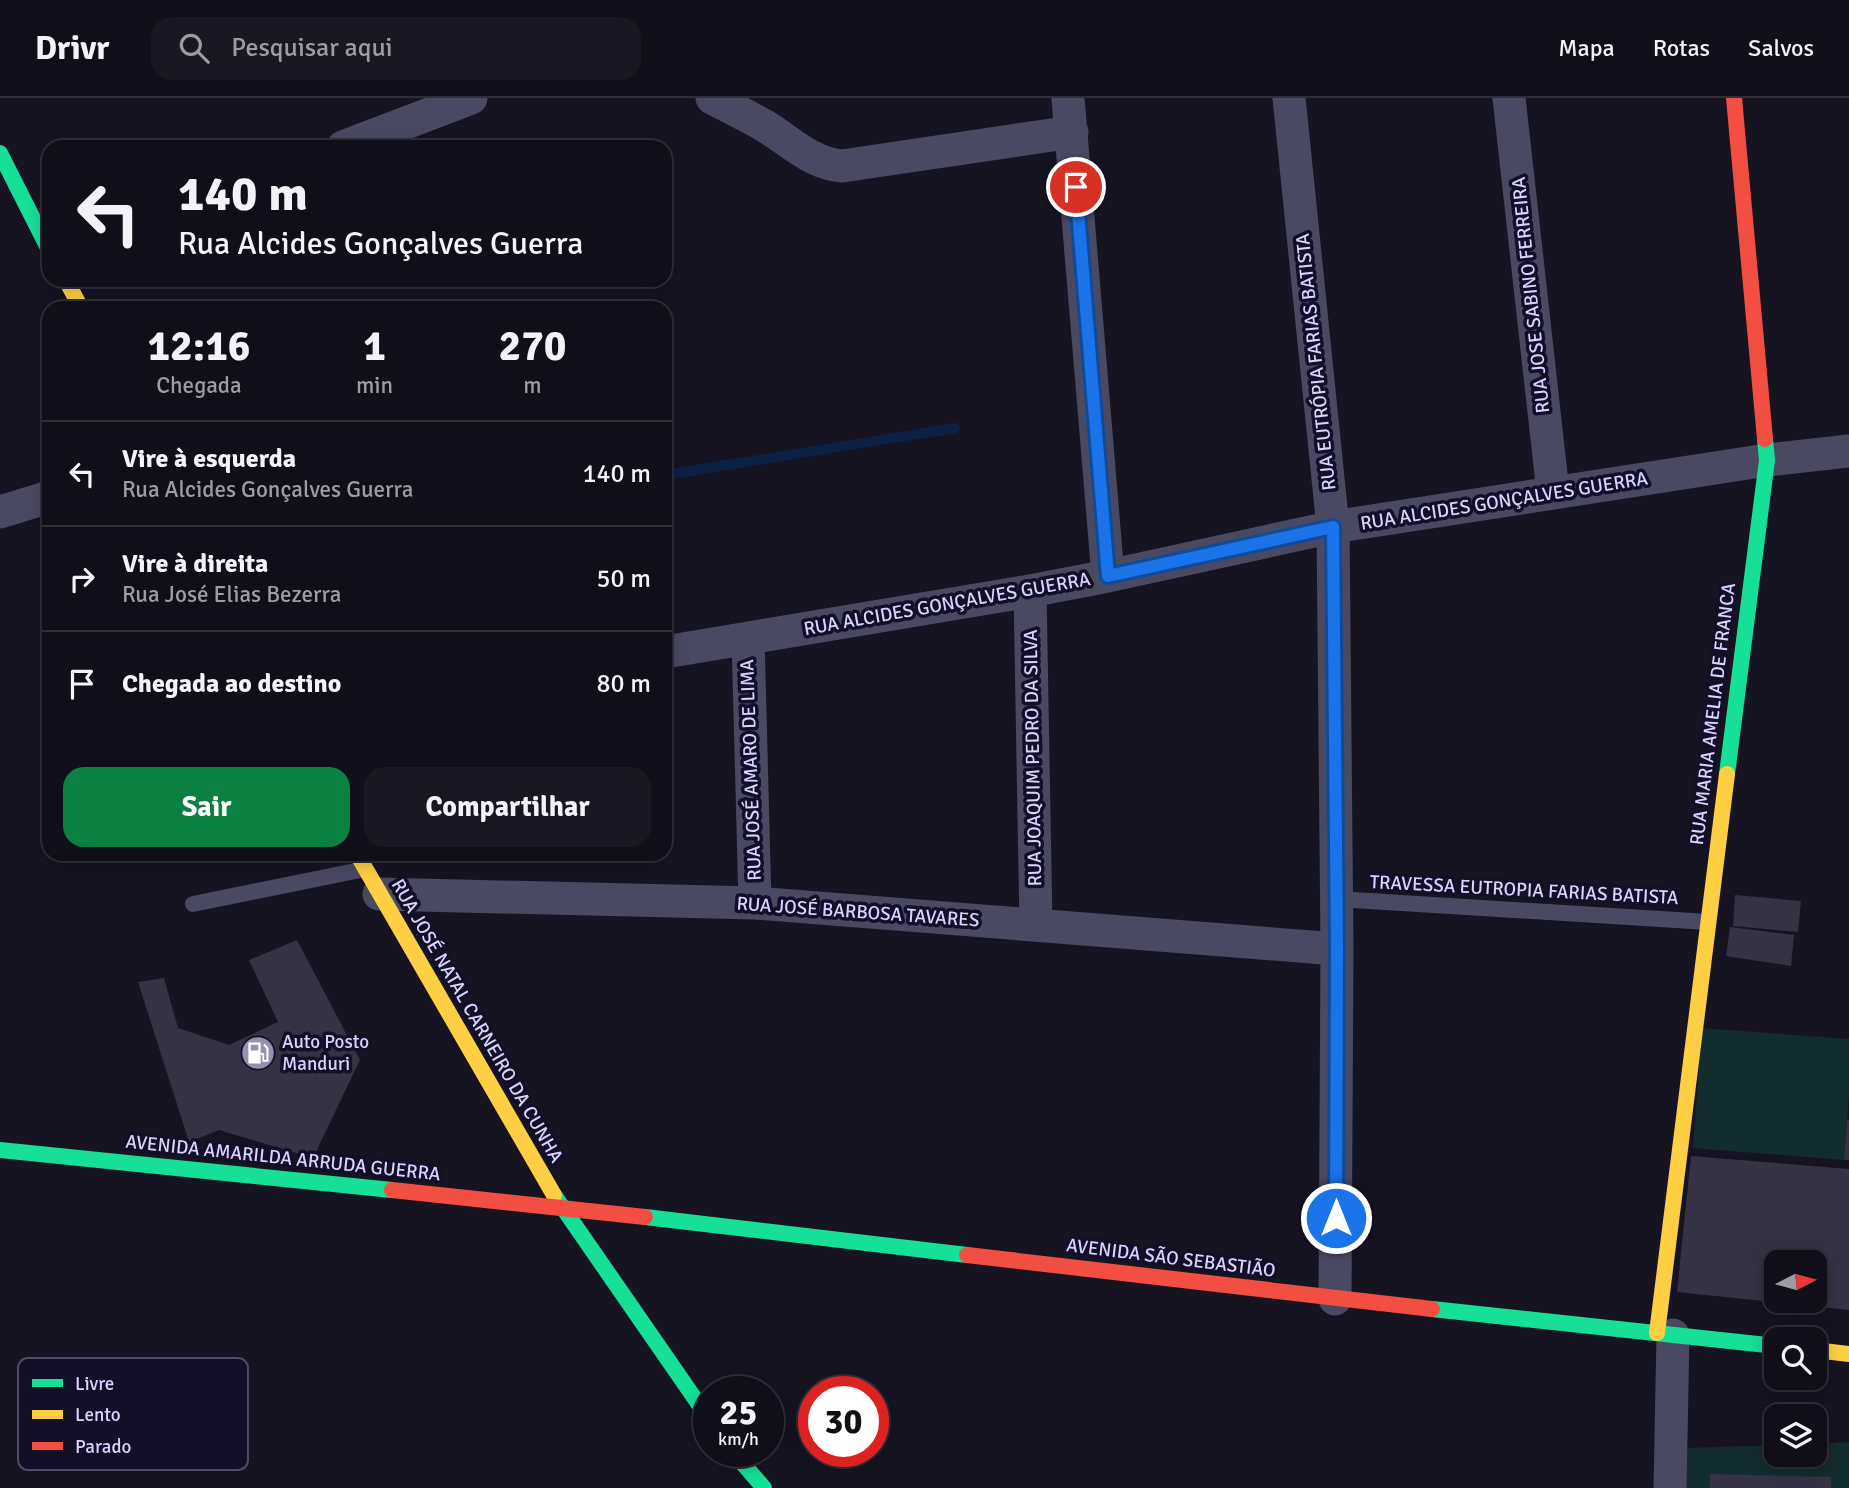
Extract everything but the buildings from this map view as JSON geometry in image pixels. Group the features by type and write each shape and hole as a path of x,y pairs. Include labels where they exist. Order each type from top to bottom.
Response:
{"main road":[{"name":"RUA MARIA AMELIA DE FRANCA","path":"1665,1334 1708,922 1767,460 1734,98"},
{"path":"0,152 42,236"},
{"name":"RUA JOSÉ NATAL CARNEIRO DA CUNHA","path":"361,861 561,1207 693,1397"},
{"name":"AVENIDA AMARILDA ARRUDA GUERRA","path":"0,1150 561,1207"},
{"name":"AVENIDA SÃO SEBASTIÃO","path":"561,1207 1335,1299 1764,1345"},
{"path":"1827,1351 1849,1354"},
{"path":"745,1467 760,1486"}],"street":[{"path":"362,140 471,98"},
{"path":"712,98 765,126 814,159 842,166 1072,132"},
{"path":"1068,98 1108,576"},
{"name":"RUA EUTRÓPIA FARIAS BATISTA","path":"1289,98 1333,527 1337,899 1335,1299"},
{"name":"RUA JOSE SABINO FERREIRA","path":"1509,98 1553,492"},
{"name":"RUA ALCIDES GONÇALVES GUERRA","path":"672,651 1030,591 1333,527 1767,460 1849,451"},
{"path":"0,512 42,499"},
{"name":"RUA JOAQUIM PEDRO DA SILVA","path":"1030,591 1035,925"},
{"name":"RUA JOSÉ AMARO DE LIMA","path":"748,638 755,903"},
{"name":"RUA JOSÉ BARBOSA TAVARES","path":"372,882 755,903 1337,949"},
{"path":"1665,1334 1670,1488"}],"lane":[{"path":"193,904 372,882"},
{"name":"TRAVESSA EUTROPIA FARIAS BATISTA","path":"1337,899 1708,922"}],"green space":[{"path":"1702,1028 1849,1039 1849,1093 1844,1160 1693,1148"},
{"path":"1849,1442 1849,1488 1684,1488 1684,1448 1764,1445 1764,1467 1827,1467 1827,1443"}],"waterway":[{"path":"672,474 955,428"}],"traffic: fast":[{"path":"0,153 42,236"},
{"path":"1727,774 1767,460 1765,439"},
{"path":"0,1150 392,1190"},
{"path":"554,1195 693,1396"},
{"path":"645,1217 967,1255"},
{"path":"1432,1309 1764,1345"},
{"path":"746,1467 764,1488"}],"traffic: slow":[{"path":"70,287 77,301"},
{"path":"1657,1333 1727,774"},
{"path":"361,861 554,1195"},
{"path":"1827,1351 1849,1354"}],"traffic: jam":[{"path":"1734,98 1765,439"},
{"path":"392,1190 645,1217"},
{"path":"967,1255 1432,1309"}],"place":[{"name":"Auto Posto Manduri","path":"258,1053"}],"route":[{"path":"1076,187 1108,576 1333,527 1337,949 1336,1218"}]}
